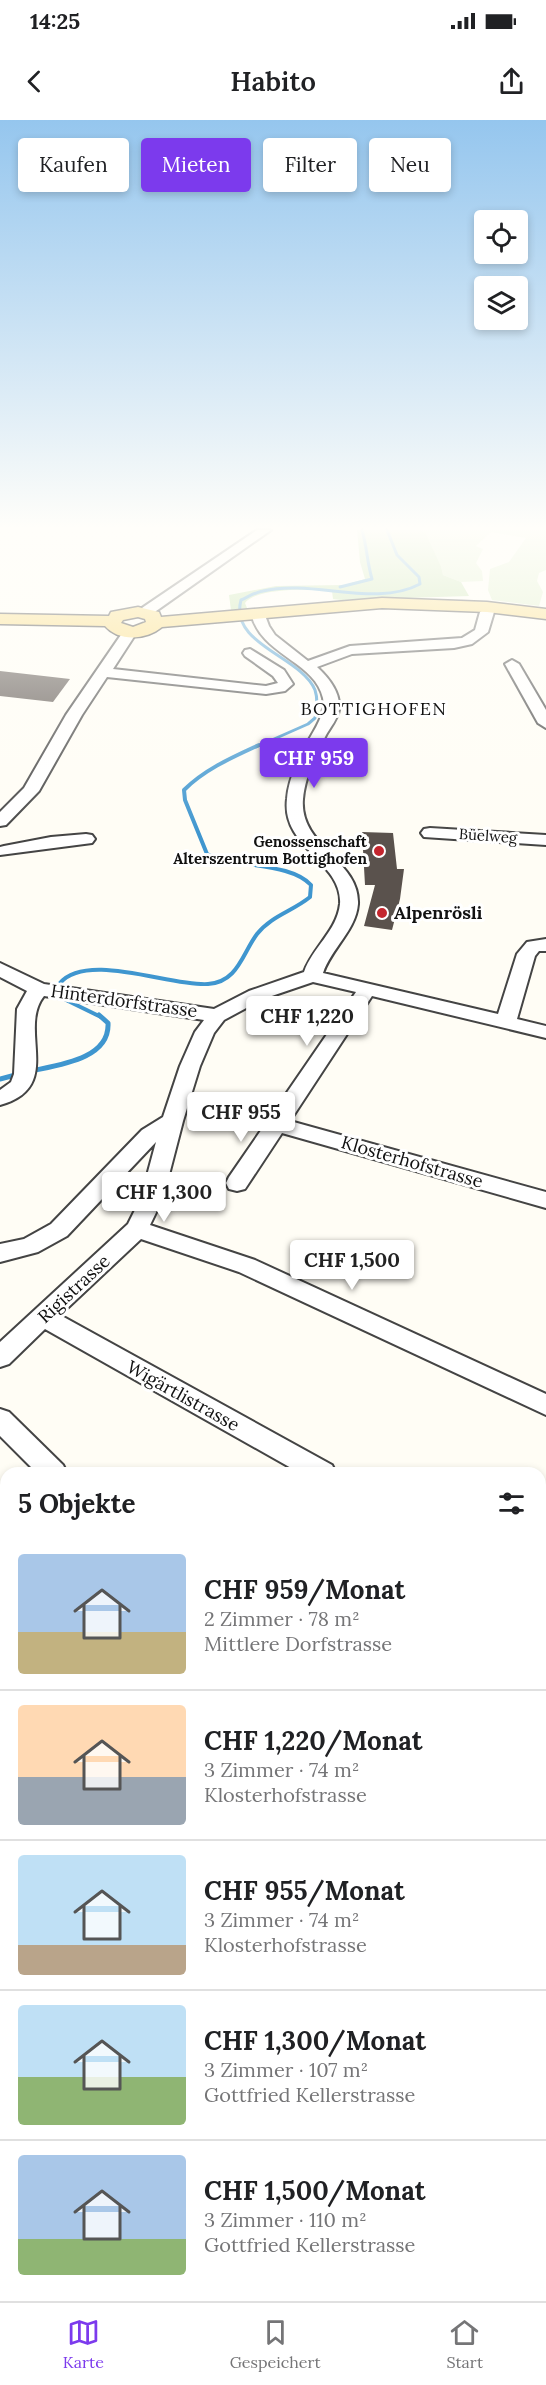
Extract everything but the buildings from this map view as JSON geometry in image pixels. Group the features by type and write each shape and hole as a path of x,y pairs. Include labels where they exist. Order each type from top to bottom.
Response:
{"street":[{"path":"0,821 31,791 74,715 130,632"},
{"path":"267,632 279,645 307,666 327,689 332,705 306,757 297,786 294,815 302,830 341,877 349,902 343,921 315,963 312,976"},
{"path":"307,666 350,650 454,644 467,641 481,632"},
{"path":"102,672 266,690 280,688 286,684 279,673 250,653"},
{"path":"512,664 546,723"},
{"name":"Büelweg","path":"429,833 546,840"},
{"path":"1,854 51,842 86,839"},
{"path":"506,1022 526,954 534,946 546,945"},
{"name":"Hinterdorfstrasse","path":"0,969 45,990 217,1016"},
{"path":"217,1016 256,995 312,976 546,1032"},
{"path":"0,1098 15,1093 24,1072 27,1008 30,1000 45,990"},
{"path":"237,1183 367,990"},
{"name":"Rigistrasse","path":"0,1357 137,1229 152,1198 172,1121 190,1066 205,1032 217,1016"},
{"path":"0,1253 30,1246 59,1230 150,1135 172,1121"},
{"name":"Klosterhofstrasse","path":"278,1125 546,1200"},
{"path":"137,1229 247,1266 546,1405"},
{"name":"Wigärtlistrasse","path":"44,1317 312,1467"},
{"path":"0,1419 48,1467"}],"waterway":[{"path":"249,632 255,639 307,678 317,697 315,718 308,724 256,747"},
{"path":"101,1017 60,997 60,983 73,974 89,970 109,970 192,984 218,982 233,973 263,928 310,897 311,885 290,872 233,862 207,854 185,800 184,790 201,776 259,745"},
{"path":"31,1071 68,1063 81,1058 101,1045 108,1023 99,1015"},
{"path":"0,1079 19,1074"}],"place":[{"name":"Genossenschaft Alterszentrum Bottighofen","path":"379,851"},
{"name":"Alpenrösli","path":"382,913"}],"district":[{"name":"BOTTIGHOFEN","path":"374,709"}]}
